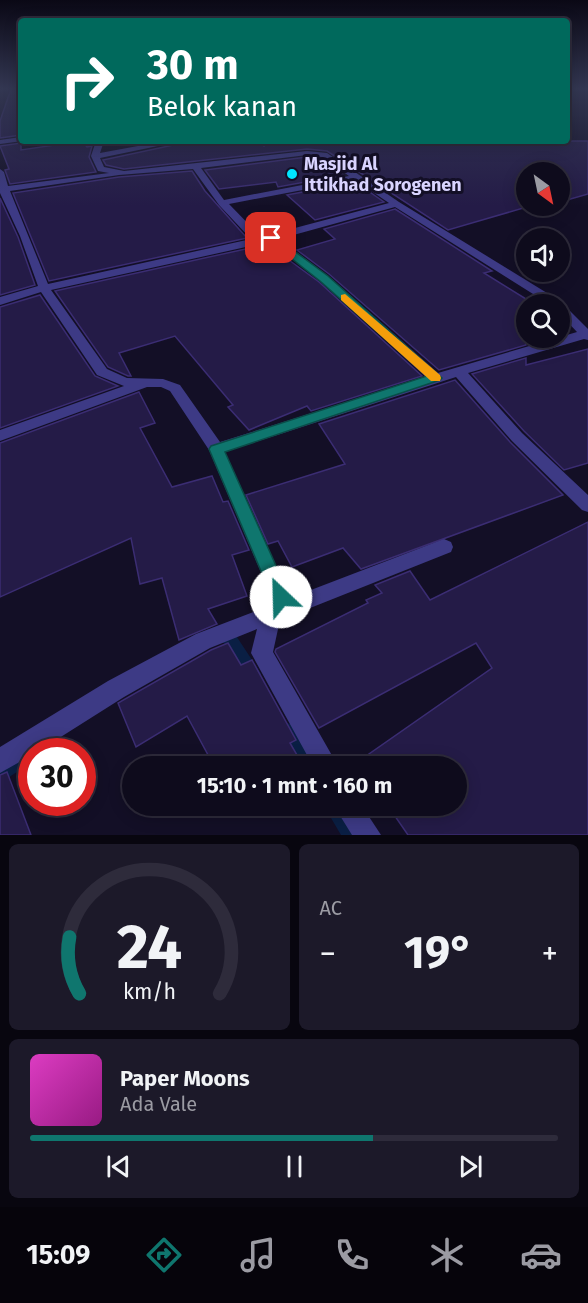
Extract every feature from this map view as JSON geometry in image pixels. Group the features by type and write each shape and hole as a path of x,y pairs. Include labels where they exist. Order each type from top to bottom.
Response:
{"street":[{"path":"0,142 18,139"},
{"path":"99,144 95,156 101,169 124,174"},
{"path":"95,156 161,144"},
{"path":"2,189 313,153 324,155 396,204 540,294"},
{"path":"195,166 222,203 265,240 324,278 436,378"},
{"path":"0,172 2,189 25,236 44,288 102,372 125,382 163,383 175,387 216,449 281,597 271,614 262,653 320,756"},
{"path":"222,203 357,177"},
{"path":"0,302 44,288 265,240 396,204"},
{"path":"216,449 436,378 587,335 570,318"},
{"path":"459,372 518,437 588,505"},
{"path":"0,436 145,384"},
{"path":"0,761 116,689 194,646 444,547"},
{"path":"354,816 368,835"}],"building":[{"path":"0,128 18,128 18,135 0,138"},
{"path":"570,141 588,141 588,194 570,199 570,162 516,162 516,210 448,230 327,151 307,149 124,169 106,165 103,160 178,144 463,145 570,144"},
{"path":"18,143 21,144 21,150 62,144 92,146 89,157 96,172 10,184 5,170 9,169 0,146"},
{"path":"307,157 321,159 343,175 278,187 276,182 219,189 205,170"},
{"path":"192,171 205,191 247,238 49,281 13,193 119,177"},
{"path":"355,182 384,202 315,220 287,195"},
{"path":"0,198 18,237 35,285 0,295"},
{"path":"395,209 492,271 484,273 518,294 516,294 516,348 439,370 329,274 297,250 335,239 324,229"},
{"path":"259,246 271,258 282,255 319,282 422,376 311,411 307,406 249,430 228,407 233,405 175,336 119,353 131,376 128,376 108,367 55,291"},
{"path":"40,295 95,376 118,386 0,428 0,307"},
{"path":"588,349 588,463 564,470 524,431 472,374 526,358 526,365"},
{"path":"455,380 510,442 563,495 361,569 343,548 292,567 278,541 268,544 246,495 345,464 319,424"},
{"path":"139,392 155,423 140,428 172,487 212,476 223,502 228,501 249,550 232,555 247,596 208,609 217,624 179,640 162,578 140,584 131,538 0,597 0,443"},
{"path":"588,522 588,835 408,835 395,816 467,816 467,756 366,756 492,668 476,643 319,728 275,652 276,649 368,603 366,600 382,593 375,585 410,571 430,600"},
{"path":"228,643 241,665 252,660 296,740 290,743 297,755 209,756 187,716 136,747 118,703 211,650"},
{"path":"7,772 18,801 18,816 24,816 31,835 0,835 0,775"}],"waterway":[{"path":"220,636 228,636 253,674"},
{"path":"287,731 303,756"},
{"path":"0,774 17,762"},
{"path":"339,816 351,835"}],"slow traffic":[{"path":"345,297 435,378"}],"place":[{"name":"Masjid Al Ittikhad Sorogenen","path":"292,174"}],"route":[{"path":"271,238 324,278 436,378 216,449 281,597"}]}
